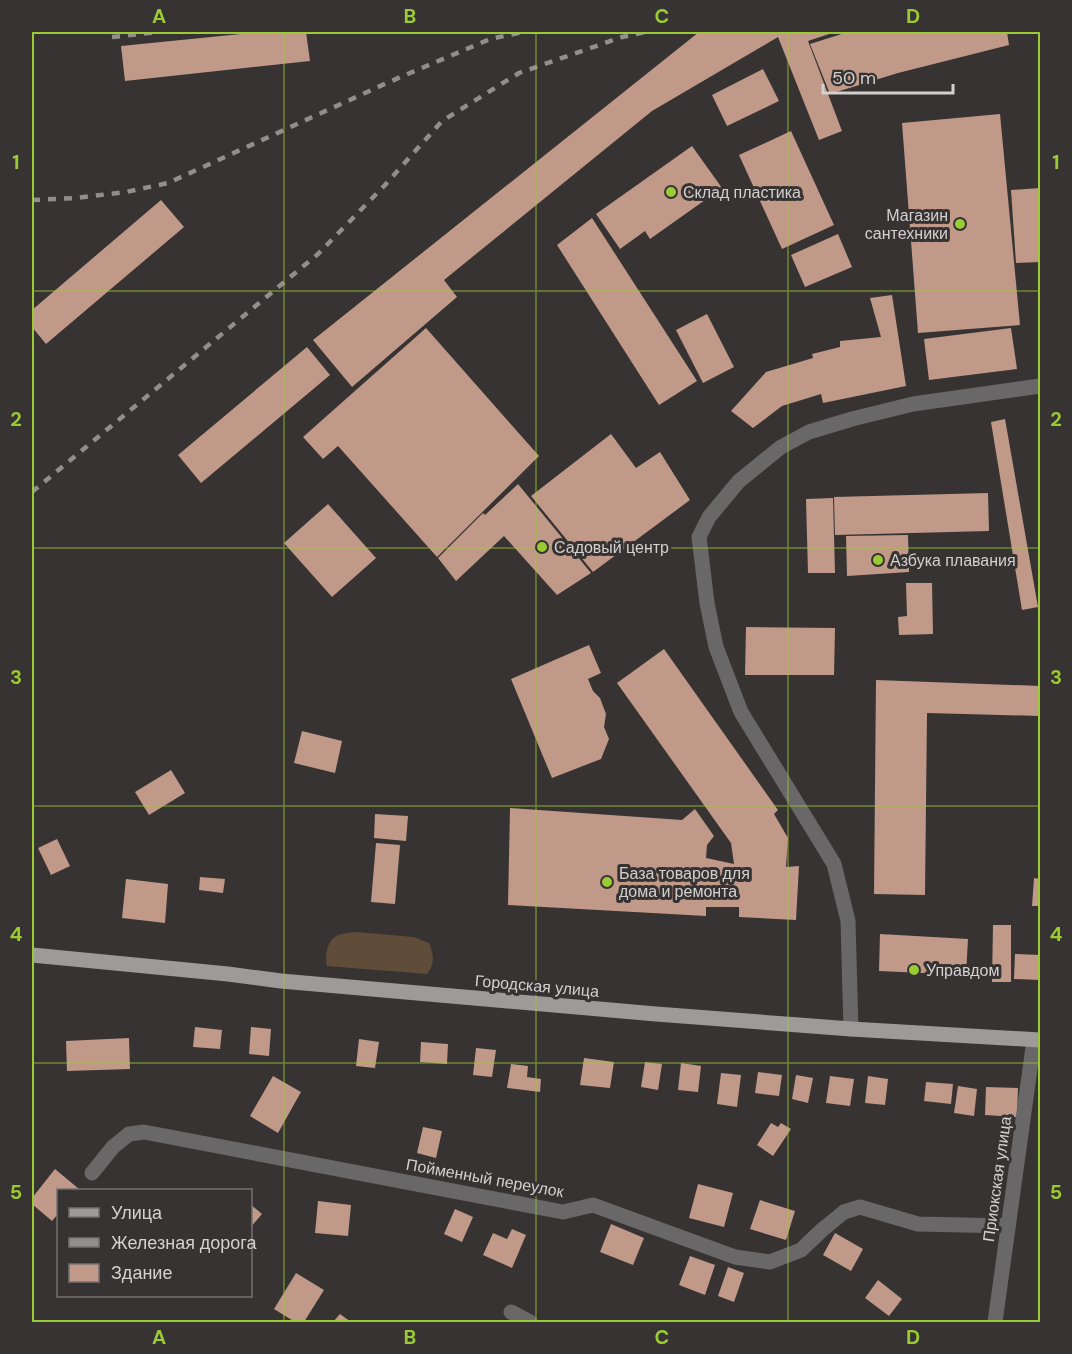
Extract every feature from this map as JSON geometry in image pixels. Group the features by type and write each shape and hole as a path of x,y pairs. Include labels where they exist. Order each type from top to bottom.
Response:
{"main road":[{"name":"Городская улица","path":"32,956 656,1014 1037,1040"}],"street":[{"path":"851,1029 848,921 834,864 741,712 716,647 707,603 699,537 709,517 739,481 781,447 809,432 913,404 1041,386"},
{"name":"Приокская улица","path":"995,1323 1037,1040"},
{"name":"Пойменный переулок","path":"92,1173 121,1140 129,1134 144,1132 563,1212 593,1205 735,1257 770,1262 801,1250 844,1212 860,1207 918,1224 1008,1226"},
{"path":"511,1312 530,1323"}],"shaded area":[{"path":"355,932 414,937 429,943 433,955 431,967 427,974 327,966 327,950 332,940 339,935"}],"building":[{"path":"261,32 306,32 310,61 125,81 121,46"},
{"path":"699,32 835,32 808,41 842,131 819,140 778,37 652,111 444,280 457,297 352,387 313,340"},
{"path":"848,32 1007,32 1009,45 898,73 830,94 810,44"},
{"path":"763,69 779,101 727,126 712,95"},
{"name":"Магазин сантехники","path":"1000,114 1020,325 918,333 902,123"},
{"path":"791,131 834,225 782,249 739,155"},
{"name":"Склад пластика","path":"692,146 722,188 650,239 645,231 620,249 596,214"},
{"path":"1040,188 1040,262 1016,263 1011,190"},
{"path":"161,200 184,227 46,344 32,327 32,310"},
{"path":"592,218 697,381 659,405 557,245"},
{"path":"838,234 852,267 805,287 791,255"},
{"path":"892,295 906,386 823,403 821,394 782,406 753,428 731,411 766,372 813,358 812,354 840,347 840,341 881,337 870,298"},
{"path":"707,314 734,367 703,383 676,330"},
{"path":"426,328 539,456 437,557 338,446 323,459 303,437"},
{"path":"1011,328 1017,369 929,380 924,339"},
{"path":"307,347 330,375 201,483 178,455"},
{"path":"1005,419 1038,607 1022,610 991,422"},
{"path":"611,434 636,468 660,452 690,500 593,572 531,496"},
{"name":"Садовый центр","path":"518,484 591,573 557,595 504,536 456,581 438,558 483,513 485,515"},
{"path":"988,493 989,531 835,535 834,497"},
{"path":"833,498 835,573 808,573 806,499"},
{"path":"328,504 376,558 332,597 284,543"},
{"path":"908,535 909,572 847,576 846,536"},
{"path":"906,583 932,583 933,634 899,635 898,617 907,616"},
{"path":"746,627 835,628 834,675 745,675"},
{"path":"589,645 601,673 588,679 593,691 600,698 606,714 604,727 609,739 601,759 552,778 511,679"},
{"path":"664,649 778,810 774,814 788,838 786,867 799,866 796,920 739,917 739,907 706,907 706,916 508,905 510,808 682,820 695,809 714,836 707,845 706,858 734,864 731,843 617,683"},
{"path":"876,680 1040,686 1040,716 927,713 925,895 874,894"},
{"path":"302,731 342,741 335,773 294,763"},
{"path":"171,770 185,793 149,815 135,792"},
{"path":"375,814 408,816 406,841 374,838"},
{"path":"57,839 70,866 51,875 38,848"},
{"path":"376,843 400,845 395,904 371,902"},
{"path":"200,877 225,879 223,893 199,890"},
{"path":"1034,878 1040,879 1040,906 1032,906"},
{"path":"126,879 168,884 165,923 122,918"},
{"path":"993,925 1011,925 1011,982 992,982"},
{"path":"880,934 968,939 966,975 879,971"},
{"path":"1015,954 1040,955 1040,980 1014,979"},
{"path":"195,1027 222,1030 220,1049 193,1047"},
{"path":"251,1027 271,1029 269,1056 249,1054"},
{"path":"129,1038 130,1069 67,1071 66,1041"},
{"path":"359,1039 379,1042 375,1068 356,1066"},
{"path":"421,1042 448,1044 447,1064 420,1062"},
{"path":"476,1048 496,1050 492,1077 473,1075"},
{"path":"584,1058 614,1062 610,1088 580,1085"},
{"path":"645,1062 662,1064 658,1090 641,1087"},
{"path":"681,1063 701,1066 698,1092 678,1090"},
{"path":"511,1064 528,1066 527,1077 541,1079 540,1092 507,1088"},
{"path":"758,1072 782,1075 779,1096 755,1093"},
{"path":"721,1073 741,1075 737,1107 717,1104"},
{"path":"796,1075 813,1078 808,1103 792,1099"},
{"path":"273,1076 301,1092 278,1133 250,1116"},
{"path":"830,1076 854,1079 850,1106 826,1103"},
{"path":"868,1076 888,1079 885,1105 865,1103"},
{"path":"926,1082 953,1084 951,1104 924,1101"},
{"path":"958,1086 977,1089 974,1116 954,1113"},
{"path":"986,1087 1018,1088 1017,1117 985,1115"},
{"path":"771,1123 778,1127 781,1123 791,1129 773,1156 757,1145"},
{"path":"423,1127 442,1131 436,1158 417,1153"},
{"path":"55,1169 79,1189 57,1189 57,1215 52,1221 32,1204 32,1198"},
{"path":"698,1184 733,1193 724,1227 689,1218"},
{"path":"760,1200 795,1211 786,1240 750,1229"},
{"path":"318,1201 351,1205 348,1236 315,1233"},
{"path":"252,1206 262,1214 252,1226"},
{"path":"455,1209 473,1217 462,1242 444,1234"},
{"path":"611,1224 644,1238 633,1265 600,1252"},
{"path":"512,1229 526,1235 512,1268 483,1255 493,1233 507,1239"},
{"path":"835,1233 863,1249 851,1271 823,1255"},
{"path":"690,1256 715,1265 705,1295 679,1285"},
{"path":"728,1267 744,1273 734,1302 718,1296"},
{"path":"296,1273 324,1290 304,1322 295,1322 274,1309"},
{"path":"878,1280 902,1299 889,1316 865,1298"},
{"path":"340,1314 351,1322 333,1322"}],"railway":[{"path":"112,37 159,32"},
{"path":"32,200 126,192 168,183 389,82 490,39 523,32"},
{"path":"32,492 318,254 385,185 442,121 519,73 622,37 645,32"}],"place":[{"name":"Склад пластика","path":"671,192"},
{"name":"Магазин сантехники","path":"960,224"},
{"name":"Садовый центр","path":"542,547"},
{"name":"Азбука плавания","path":"878,560"},
{"name":"База товаров для дома и ремонта","path":"607,882"},
{"name":"Управдом","path":"914,970"}]}
